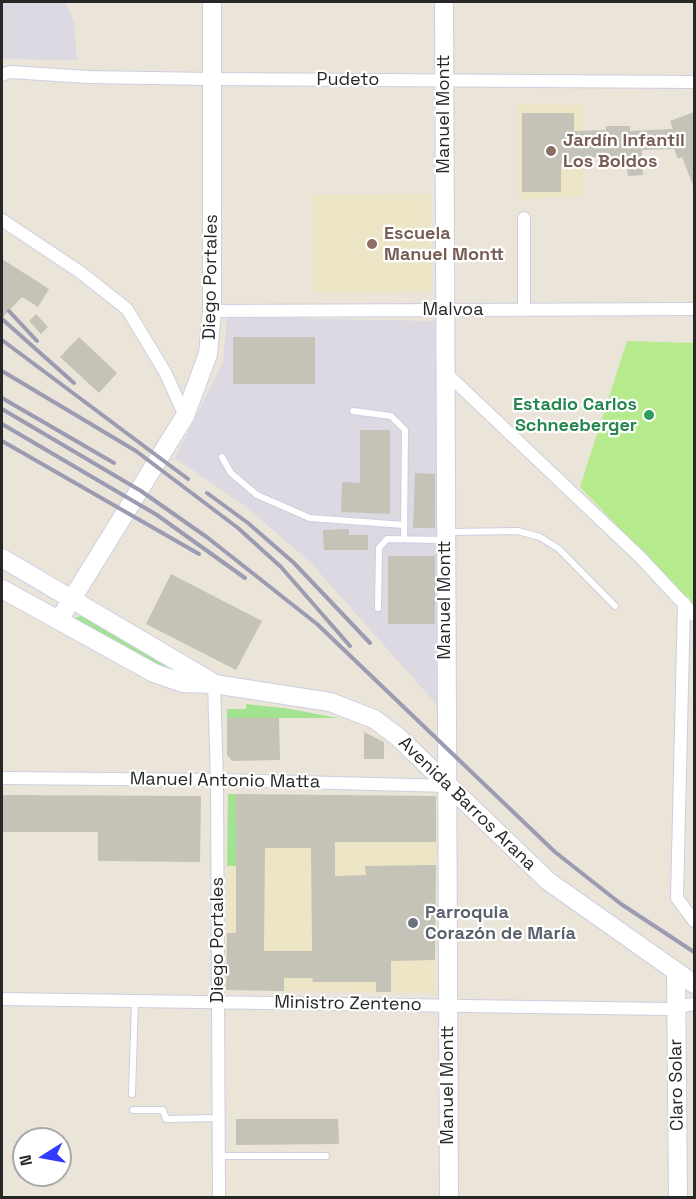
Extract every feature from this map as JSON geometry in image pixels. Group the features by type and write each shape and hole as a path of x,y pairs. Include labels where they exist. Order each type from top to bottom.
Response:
{"street":[{"name":"Diego Portales","path":"58,620 185,416 208,354 212,311 212,2"},
{"name":"Manuel Montt","path":"444,2 445,724 448,786 449,1197"},
{"name":"Pudeto","path":"2,75 10,72 88,77 212,80 694,82"},
{"path":"524,218 524,310"},
{"path":"2,220 80,272 127,309 165,372 185,416"},
{"name":"Malvoa","path":"212,311 694,309"},
{"path":"445,372 582,501 694,615"},
{"name":"Avenida Barros Arana","path":"2,558 214,684"},
{"name":"Avenida Barros Arana","path":"2,589 154,673 183,683 214,684 330,702 361,712 398,737 548,881 694,984"},
{"path":"684,603 677,898 694,921"},
{"name":"Diego Portales","path":"214,684 217,780 219,1197"},
{"name":"Manuel Antonio Matta","path":"2,778 217,780 448,786"},
{"name":"Claro Solar","path":"676,973 678,1197"},
{"name":"Ministro Zenteno","path":"2,999 676,1009 694,1004"}],"lane":[{"path":"353,411 391,416 405,430 404,539"},
{"path":"222,457 231,473 257,495 310,518 404,525"},
{"path":"378,608 379,548 387,539 518,531 540,537 559,549 615,606"},
{"path":"132,1094 135,1001"},
{"path":"133,1110 163,1110 166,1119 219,1118"},
{"path":"219,1156 326,1156"}],"shaded area":[{"path":"2,2 65,2 74,21 77,60 2,59"},
{"name":"Jardín Infantil Los Boldos","path":"518,104 583,105 584,196 519,199"},
{"name":"Escuela Manuel Montt","path":"431,194 432,292 313,293 312,195"},
{"path":"227,317 438,321 438,706 310,562 245,506 175,458 223,362"},
{"path":"228,794 437,796 435,993 226,990"}],"green space":[{"name":"Estadio Carlos Schneeberger","path":"627,341 694,343 694,606 580,487"},
{"path":"83,615 185,674 184,681 76,624 75,618"},
{"path":"246,704 338,718 227,718 227,709 246,709"},
{"path":"228,794 236,794 236,866 227,866"}],"building":[{"path":"694,112 694,188 682,157 678,159 674,149 642,150 643,175 628,176 627,167 608,167 608,157 574,158 574,164 561,164 561,192 522,192 522,113 574,113 574,131 606,130 606,126 630,126 630,131 673,129 670,121"},
{"path":"2,259 49,289 38,307 22,297 2,318"},
{"path":"36,314 48,327 41,334 29,321"},
{"path":"79,337 117,373 99,393 60,357"},
{"path":"233,337 315,337 315,384 233,384"},
{"path":"360,430 390,430 390,514 341,512 342,482 360,483"},
{"path":"415,473 435,474 435,528 413,528"},
{"path":"349,529 349,535 368,535 368,550 324,550 323,530"},
{"path":"388,556 435,556 435,624 388,624"},
{"path":"171,574 262,621 236,670 146,624"},
{"path":"227,718 279,718 280,760 232,761 227,755"},
{"path":"364,732 384,742 384,759 364,759"},
{"path":"236,794 436,796 436,842 335,842 335,876 366,875 365,866 436,865 435,960 391,961 391,992 376,992 376,982 312,982 313,978 284,978 284,991 226,990 227,933 236,933","holes":["265,848 311,848 312,951 264,951"]},
{"path":"2,795 201,796 200,862 98,861 98,832 2,832"},
{"path":"236,1119 338,1119 339,1144 236,1145"}],"railway":[{"path":"9,311 37,341"},
{"path":"2,319 74,383"},
{"path":"2,340 188,479"},
{"path":"2,371 136,451 238,528 281,567 350,646"},
{"path":"2,398 114,463"},
{"path":"2,409 141,491 208,538 317,624 555,852 621,904 694,952"},
{"path":"2,424 157,515 245,578"},
{"path":"2,441 199,554"},
{"path":"207,493 248,523 294,563 370,643"}],"place":[{"name":"Jardín Infantil Los Boldos","path":"551,151"},
{"name":"Escuela Manuel Montt","path":"372,244"},
{"name":"Estadio Carlos Schneeberger","path":"649,415"},
{"name":"Parroquia Corazón de María","path":"413,923"}]}
